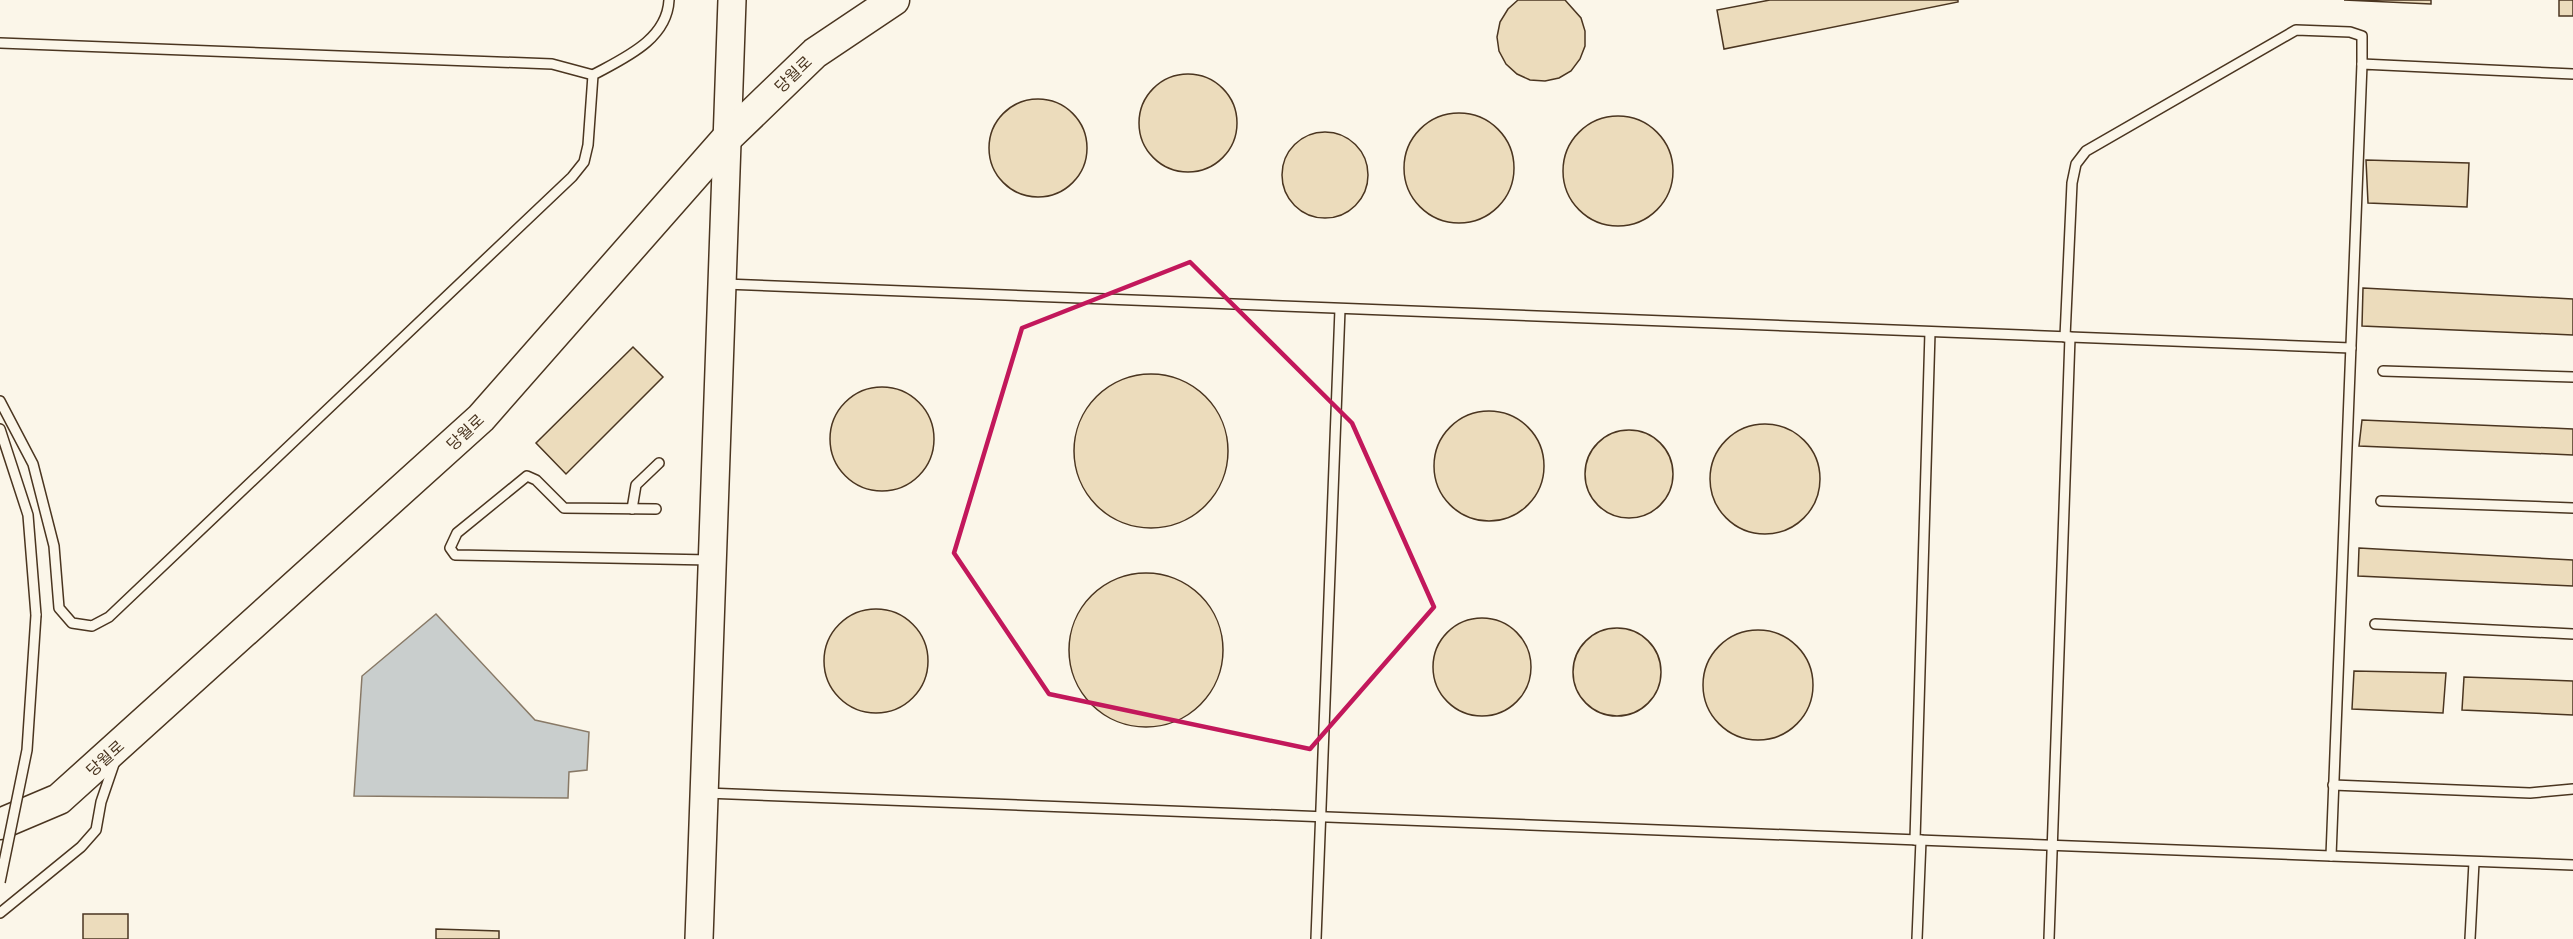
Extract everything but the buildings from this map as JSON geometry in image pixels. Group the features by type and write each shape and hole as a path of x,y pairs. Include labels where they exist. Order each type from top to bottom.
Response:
{"main road":[{"path":"699,939 732,0"},
{"name":"당월로","path":"0,824 59,799 481,418 729,136 815,53 894,0"}],"lane":[{"path":"0,43 552,64 593,75 639,49 663,25 669,0"},
{"path":"2049,939 2072,183 2076,164 2086,152 2296,30 2350,32 2362,36 2331,856"},
{"path":"2362,64 2573,74"},
{"path":"0,401 33,464 54,546 59,608 72,623 92,626 109,617 572,177 584,162 588,145 593,75"},
{"path":"721,284 2351,348"},
{"path":"1316,939 1340,309"},
{"path":"1917,939 1930,332"},
{"path":"2383,371 2573,377"},
{"path":"0,429 28,515 36,615 27,750 0,882"},
{"path":"632,509 636,485 659,463"},
{"path":"656,509 564,508 536,480 526,476 457,533 450,548 455,555 712,560"},
{"path":"2381,501 2573,508"},
{"path":"2375,624 2573,634"},
{"path":"0,913 81,847 96,830 101,802 121,743"},
{"path":"2333,785 2530,793 2573,789"},
{"path":"705,793 2573,865"},
{"path":"2470,939 2474,861"}],"highlighted area":[{"path":"1190,262 1352,423 1434,607 1310,749 1049,694 954,553 1022,328"}],"shaded area":[{"path":"436,614 535,720 589,732 587,770 569,772 568,798 354,796 362,676"}]}
